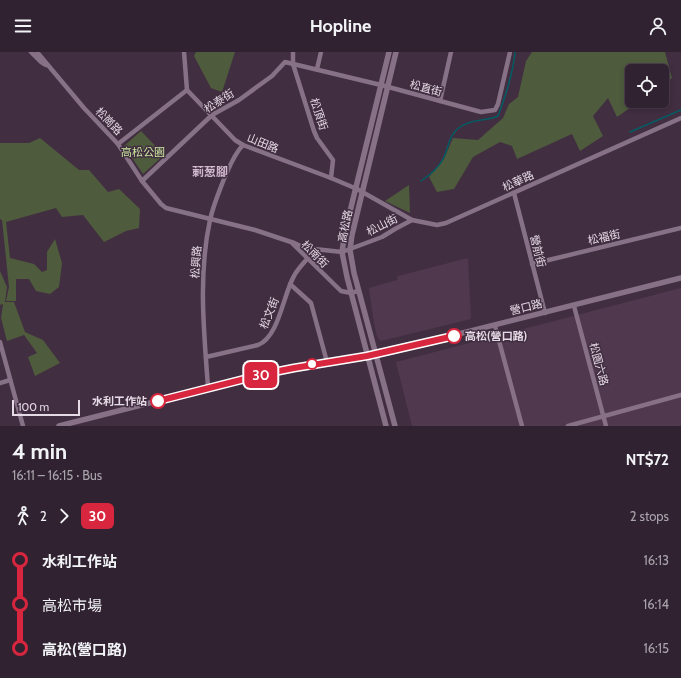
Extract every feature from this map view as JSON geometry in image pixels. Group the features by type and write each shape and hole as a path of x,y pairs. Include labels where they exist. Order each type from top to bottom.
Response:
{"street":[{"path":"31,52 41,62 50,67"},
{"name":"松崗路","path":"37,52 84,108 118,144 142,181 161,204 166,208 210,219"},
{"path":"118,144 187,90 184,52"},
{"name":"松頂街","path":"293,52 294,64 314,131 317,138 333,160 331,178"},
{"path":"317,69 321,52"},
{"name":"高松路","path":"386,426 350,293 342,252 345,232 357,189 388,52"},
{"name":"高松路","path":"395,426 358,291 350,250 352,235 396,52"},
{"path":"440,101 451,52"},
{"name":"松直街","path":"294,64 381,85 481,112 495,110 498,104 510,52"},
{"name":"松泰街","path":"142,181 212,115 239,100 272,76 285,62 294,64"},
{"name":"山田路","path":"187,90 229,134 243,144 331,178 362,192"},
{"name":"松華路","path":"362,192 412,220 437,224 446,223 681,118"},
{"name":"松興路","path":"208,387 203,298 205,256 210,219 226,174 236,153 243,144"},
{"name":"營前街","path":"514,193 545,313"},
{"name":"松南街","path":"210,219 255,230 291,242 341,291 350,293"},
{"name":"松山街","path":"291,242 305,248 342,252 382,237 412,220"},
{"name":"松福街","path":"532,264 681,228"},
{"name":"松文街","path":"206,357 264,343 272,334 290,284 296,272 307,259"},
{"name":"營口路","path":"59,426 208,387 286,369 375,355 681,278"},
{"path":"290,284 312,303 327,362"},
{"path":"350,293 358,291"},
{"name":"松園六路","path":"574,306 606,426"},
{"path":"495,326 522,426"},
{"path":"0,342 22,426"},
{"path":"0,383 10,380"},
{"path":"568,426 681,396"}],"shaded area":[{"path":"468,258 471,319 381,341 377,337 369,288 397,280 398,276"},
{"path":"681,288 681,426 412,426 396,362"}],"green space":[{"path":"196,52 235,52 222,92 211,88 194,56"},
{"path":"532,52 665,52 668,64 625,64 625,108 630,108 617,117 608,98 593,116 603,136 580,151 572,134 517,159 512,146 500,142 473,157 454,189 437,192 429,177 444,159 453,138 478,140 503,118 509,104 518,97 526,61"},
{"path":"669,67 672,78 669,80"},
{"name":"高松公園","path":"141,131 164,155 143,174 124,146"},
{"path":"40,138 79,170 89,170 108,192 119,189 140,209 139,228 126,231 104,242 83,215 62,217 56,208 6,222 10,258 34,264 42,272 47,270 47,252 55,239 62,263 59,287 50,294 36,291 29,279 16,279 16,301 6,301 9,287 2,220 0,219 0,143 29,143"},
{"path":"409,185 410,213 385,201"},
{"path":"0,271 7,287 5,302 14,302 25,332 43,340 60,363 35,376 28,357 37,353 24,335 7,341 1,318 3,304 0,305"}],"waterway":[{"path":"421,181 434,172 439,166 456,130 469,122 498,116 509,84 515,52"},
{"path":"630,132 681,110"}],"bus line":[{"name":"30","path":"158,401 208,387 264,374 367,356 454,336"}],"place":[{"name":"高松(營口路)","path":"454,336"},
{"name":"水利工作站","path":"158,401"}],"district":[{"name":"莿葱腳","path":"210,171"}]}
